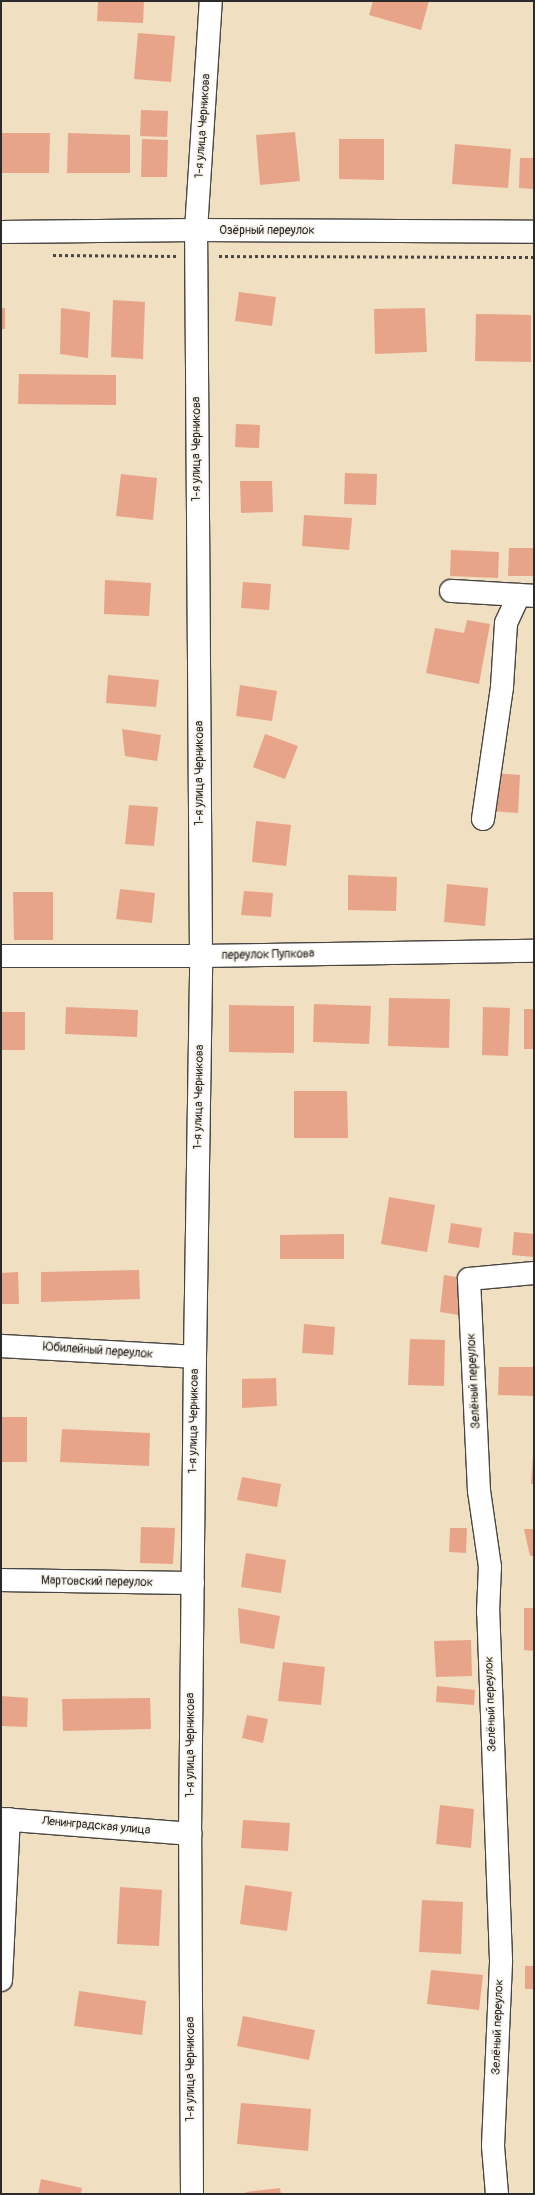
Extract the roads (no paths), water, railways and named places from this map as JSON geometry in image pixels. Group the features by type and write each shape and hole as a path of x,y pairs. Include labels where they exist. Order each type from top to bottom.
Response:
{"street":[{"name":"1-я улица Черникова","path":"192,2194 190,1834 201,956 196,230 211,1"},
{"name":"Озёрный переулок","path":"1,232 196,230 534,232"},
{"path":"451,591 526,596"},
{"path":"483,819 502,687 506,623 526,596"},
{"name":"переулок Пупкова","path":"1,956 201,956 534,951"},
{"name":"Зелёный переулок","path":"497,2194 494,2146 501,1960 488,1612 490,1567 479,1492 469,1279 534,1273"},
{"name":"Юбилейный переулок","path":"1,1346 195,1357"},
{"name":"Мартовский переулок","path":"1,1580 193,1583"},
{"path":"1,1980 5,1819"},
{"name":"Ленинградская улица","path":"5,1819 190,1834"}]}
